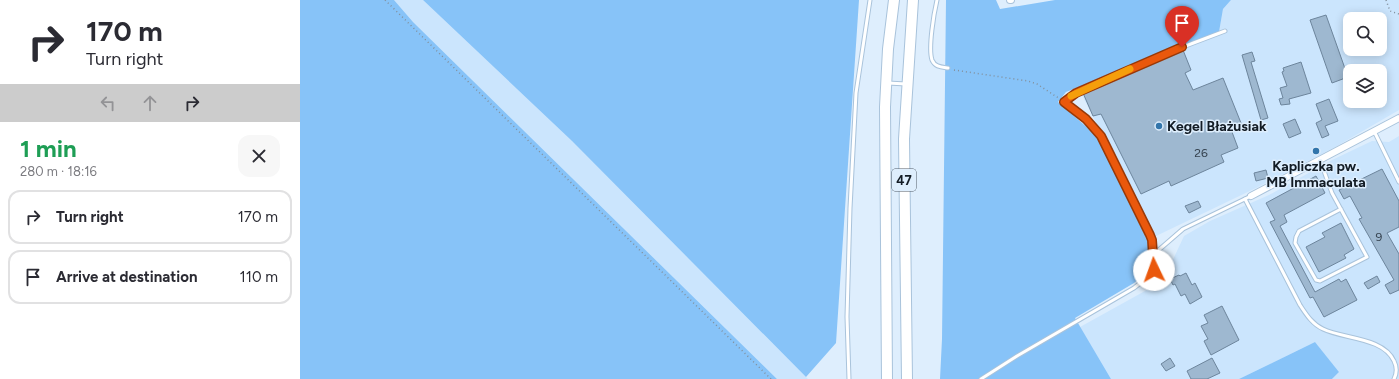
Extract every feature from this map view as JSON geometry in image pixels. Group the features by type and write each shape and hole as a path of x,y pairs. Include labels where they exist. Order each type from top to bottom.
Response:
{"main road":[{"name":"47","path":"887,379 885,178 886,83 894,0"},
{"name":"47","path":"907,379 904,146 913,0"}],"street":[{"path":"1248,197 1399,118"}],"lane":[{"path":"848,379 848,263 856,93 870,0"},
{"path":"936,0 931,50 932,60 940,67 948,68"},
{"path":"981,379 1017,356 1134,288 1154,270 1150,235 1101,136 1086,119 1064,102 1076,93 1154,58 1225,31"},
{"path":"886,83 907,84"},
{"path":"1374,131 1399,182"},
{"path":"1320,160 1332,193 1341,209 1367,257 1320,281 1316,280 1295,243 1296,237 1299,231 1341,209"},
{"path":"1153,255 1183,229 1248,197 1300,304 1308,317 1324,330 1377,345 1392,357 1395,363 1396,376 1394,379"}],"path":[{"path":"385,0 771,379"},
{"path":"1386,0 1390,11 1399,14"},
{"path":"948,68 1028,81 1048,91 1064,102"}],"shaded area":[{"path":"300,0 394,0 413,22 777,379 300,379"},
{"path":"394,0 423,0 572,141 808,379 777,379 413,22"},
{"path":"423,0 859,0 836,343 806,377 572,141"},
{"path":"946,0 996,0 1000,9 1055,0 1231,0 1223,9 1219,32 1066,92 1058,102 1098,137 1149,244 1149,270 1134,283 1075,318 1111,379 940,379 942,339"},
{"path":"1231,0 1399,0 1399,110 1337,146 1256,188 1154,237 1081,93 1219,32 1223,9"},
{"path":"1399,136 1399,379 1332,379 1339,372 1315,342 1239,379 1111,379 1080,327 1163,281 1184,236 1210,221 1269,195 1332,160 1372,141 1389,142"},
{"path":"1315,342 1339,372 1332,379 1239,379"}],"building":[{"path":"1326,15 1343,64 1343,79 1332,83 1310,20"},
{"name":"Kegel Błażusiak","path":"1183,50 1191,70 1185,73 1193,90 1223,78 1243,128 1232,132 1238,148 1221,155 1224,162 1171,186 1169,181 1141,194 1101,114 1093,116 1083,93"},
{"path":"1252,52 1255,61 1251,62 1268,118 1261,120 1242,55"},
{"path":"1301,62 1311,93 1289,99 1290,104 1281,105 1279,99 1283,98 1280,88 1287,86 1282,72 1284,71 1283,68"},
{"path":"1329,99 1338,121 1325,126 1329,135 1322,138 1316,123 1322,120 1316,104"},
{"path":"1295,119 1301,133 1289,138 1283,124"},
{"path":"1382,169 1399,201 1399,227 1387,233 1399,254 1399,290 1390,294 1385,285 1394,280 1359,219 1362,218 1350,196 1344,199 1339,190"},
{"path":"1266,170 1268,178 1256,181 1254,173"},
{"path":"1316,176 1325,193 1284,215 1287,222 1280,226 1315,292 1339,279 1341,282 1346,279 1357,300 1324,317 1313,297 1310,298 1270,222 1275,220 1266,203"},
{"path":"1198,201 1201,207 1189,213 1185,206"},
{"path":"1341,223 1354,249 1344,255 1346,258 1319,272 1306,247 1325,237 1322,233"},
{"path":"1186,273 1192,285 1195,283 1202,297 1190,304 1185,294 1181,296 1175,284 1173,285 1170,279"},
{"path":"1377,276 1380,282 1368,289 1364,283"},
{"path":"1222,306 1239,340 1211,355 1204,341 1208,339 1201,326 1208,323 1204,315"},
{"path":"1170,358 1175,366 1166,371 1161,364"},
{"path":"1212,358 1220,373 1207,379 1191,379 1187,371"}],"slow traffic":[{"path":"1071,96 1130,69"}],"place":[{"name":"Kegel Błażusiak","path":"1159,126"},
{"name":"Kapliczka pw. MB Immaculata","path":"1316,151"}],"route":[{"path":"1154,270 1152,240 1101,136 1086,119 1064,102 1076,93 1182,47"}]}
